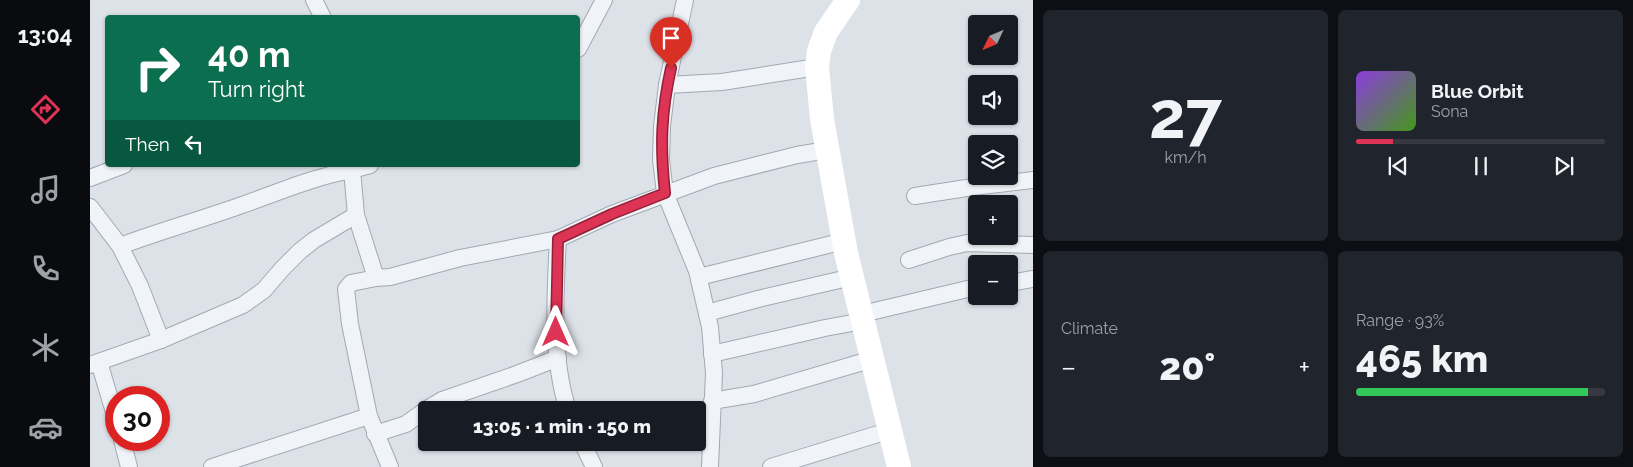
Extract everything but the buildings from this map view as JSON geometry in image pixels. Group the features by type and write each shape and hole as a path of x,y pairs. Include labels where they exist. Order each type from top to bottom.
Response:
{"street":[{"path":"314,0 322,15"},
{"path":"580,46 604,0"},
{"path":"685,0 667,85 662,126 661,160 665,193 699,277 710,327 714,373 710,467"},
{"path":"848,0 826,32 819,51 817,67 822,119 844,241 899,467"},
{"path":"667,85 722,82 817,67"},
{"path":"390,467 369,416 350,324 346,289 351,283 390,277 482,254 544,243 558,239 612,214 665,193 714,176 797,155 827,150"},
{"path":"90,178 119,167"},
{"path":"120,246 159,231 352,168 356,215 376,278"},
{"path":"915,196 1033,180"},
{"path":"90,207 120,246 140,286 161,340"},
{"path":"105,391 94,363 161,340 243,305 264,290 300,251 314,240 356,215"},
{"path":"558,239 556,310 558,358 566,401"},
{"path":"699,277 844,241"},
{"path":"909,260 957,244 1033,245"},
{"path":"707,313 852,277"},
{"path":"1018,281 1033,279"},
{"path":"712,354 826,328 968,289"},
{"path":"376,434 406,424 442,400 558,358"},
{"path":"712,402 754,394 873,359"},
{"path":"212,467 369,416"},
{"path":"771,467 891,430"},
{"path":"125,451 129,467"},
{"path":"586,451 594,467"}],"route":[{"path":"556,332 558,239 612,214 665,193 661,160 662,126 671,68"}]}
